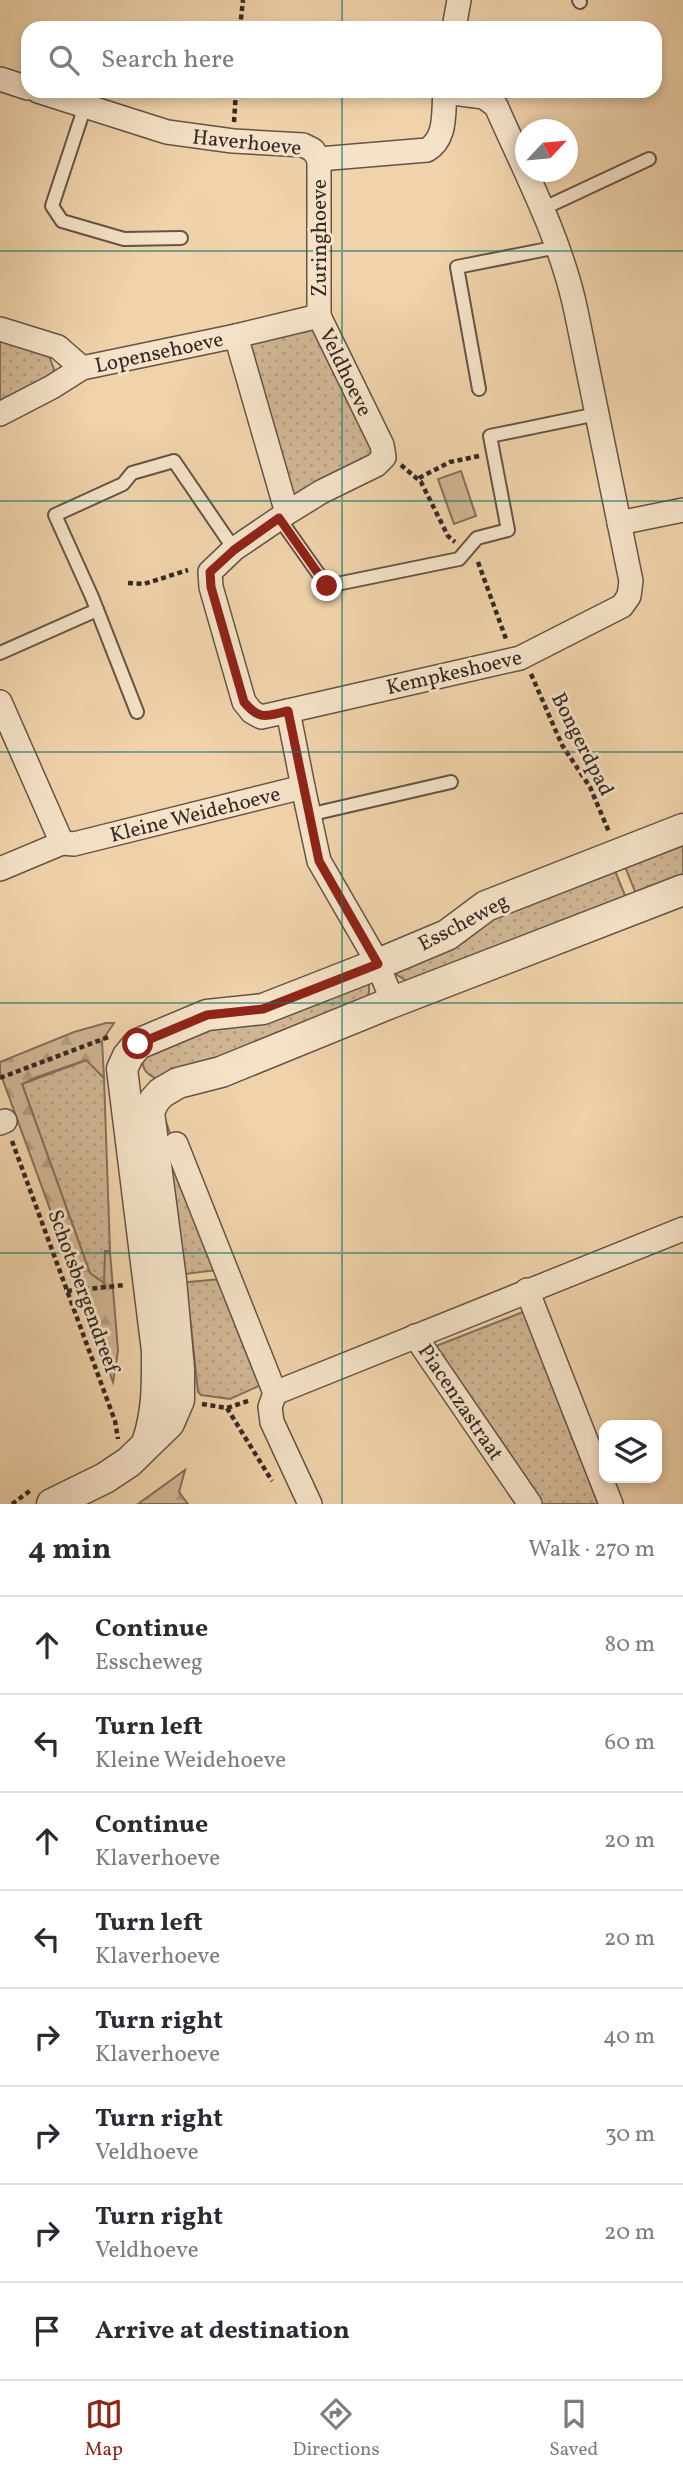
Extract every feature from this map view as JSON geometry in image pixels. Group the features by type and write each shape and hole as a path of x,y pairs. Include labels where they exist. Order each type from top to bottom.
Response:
{"street":[{"path":"456,21 460,0"},
{"path":"0,79 21,86"},
{"name":"Haverhoeve","path":"60,98 167,132 233,141 303,145 313,150 319,159 427,150 436,145 441,137 444,98"},
{"name":"Kempkeshoeve","path":"210,572 211,587 244,702 252,712 261,717 520,658 622,606 629,596 631,582 573,292 558,247 496,106 485,98"},
{"name":"Zuringhoeve","path":"319,159 319,316"},
{"name":"Veldhoeve","path":"236,336 319,316 382,445 384,457"},
{"name":"Lopensehoeve","path":"0,329 58,348 82,368"},
{"path":"236,336 283,516"},
{"name":"Lopensehoeve","path":"0,414 82,368 236,336"},
{"path":"210,572 234,550 283,516 321,492 376,465 384,457"},
{"path":"619,523 683,510"},
{"path":"0,702 62,843"},
{"path":"288,711 303,787"},
{"name":"Kleine Weidehoeve","path":"0,869 62,843 74,844 303,787 314,846 323,870 378,964 393,1002"},
{"name":"Esscheweg","path":"124,1044 138,1044 207,1015 263,1009 446,935 486,906 683,829"},
{"name":"Esscheweg","path":"161,1093 178,1083 221,1072 683,890"},
{"path":"124,1044 139,1075 161,1093 149,1112 171,1280 179,1369 179,1400 169,1423 129,1439"},
{"path":"124,1044 122,1069 157,1351 154,1421 129,1439"},
{"path":"176,1144 275,1393 270,1406 272,1422 310,1504"},
{"name":"Piacenzastraat","path":"275,1393 683,1229"},
{"path":"527,1290 611,1504"},
{"name":"Piacenzastraat","path":"415,1336 530,1504"},
{"path":"43,1496 105,1478 129,1462 129,1439"}],"lane":[{"path":"85,106 52,205 62,221 124,239 181,238"},
{"path":"542,209 649,159"},
{"path":"479,389 457,267 558,247"},
{"path":"283,516 327,586 459,559 477,538 508,530 490,436 597,414"},
{"path":"137,712 97,610 55,515 123,484 132,473 174,461 234,550"},
{"path":"0,653 97,610"},
{"path":"308,815 451,782"}],"path":[{"path":"241,21 243,0"},
{"path":"233,141 236,98"},
{"path":"384,457 407,468 418,478 450,462 493,453"},
{"name":"Bongerdpad","path":"418,478 449,536 479,563 509,645 530,672 562,745 590,787 613,844"},
{"path":"128,583 144,584 193,568 210,572"},
{"path":"0,1078 124,1044"},
{"name":"Schotsbergendreef","path":"2,1122 115,1421 129,1439"},
{"path":"227,1408 273,1483"},
{"path":"108,1446 129,1439"},
{"path":"12,1504 43,1496"}],"green space":[{"path":"311,329 315,331 372,448 369,459 290,502 243,342"},
{"path":"0,338 49,356 54,369 51,377 0,405"},
{"path":"461,471 476,516 454,524 438,479"},
{"path":"683,842 683,874 648,888 638,899 622,859"},
{"path":"611,861 628,903 413,981 405,980 394,973 487,910"},
{"path":"369,977 367,998 166,1080 155,1078 144,1068 144,1051"},
{"path":"114,1023 102,1041 104,1078 86,1060 22,1084 90,1273 104,1283 105,1251 110,1252 118,1351 113,1382 0,1072 0,1062 74,1032"},
{"path":"87,1060 104,1078 110,1251 105,1251 105,1284 90,1274 22,1084"},
{"path":"165,1119 218,1270 177,1275 161,1131"},
{"path":"221,1279 261,1385 230,1399 201,1395 198,1392 190,1317 178,1283"},
{"path":"528,1310 605,1504 539,1504 431,1348"},
{"path":"185,1470 179,1492 188,1504 138,1504"}],"route":[{"path":"138,1044 207,1015 263,1009 378,964 319,861 288,711 261,717 252,712 244,702 211,587 210,572 217,563 279,518 327,586"}]}
